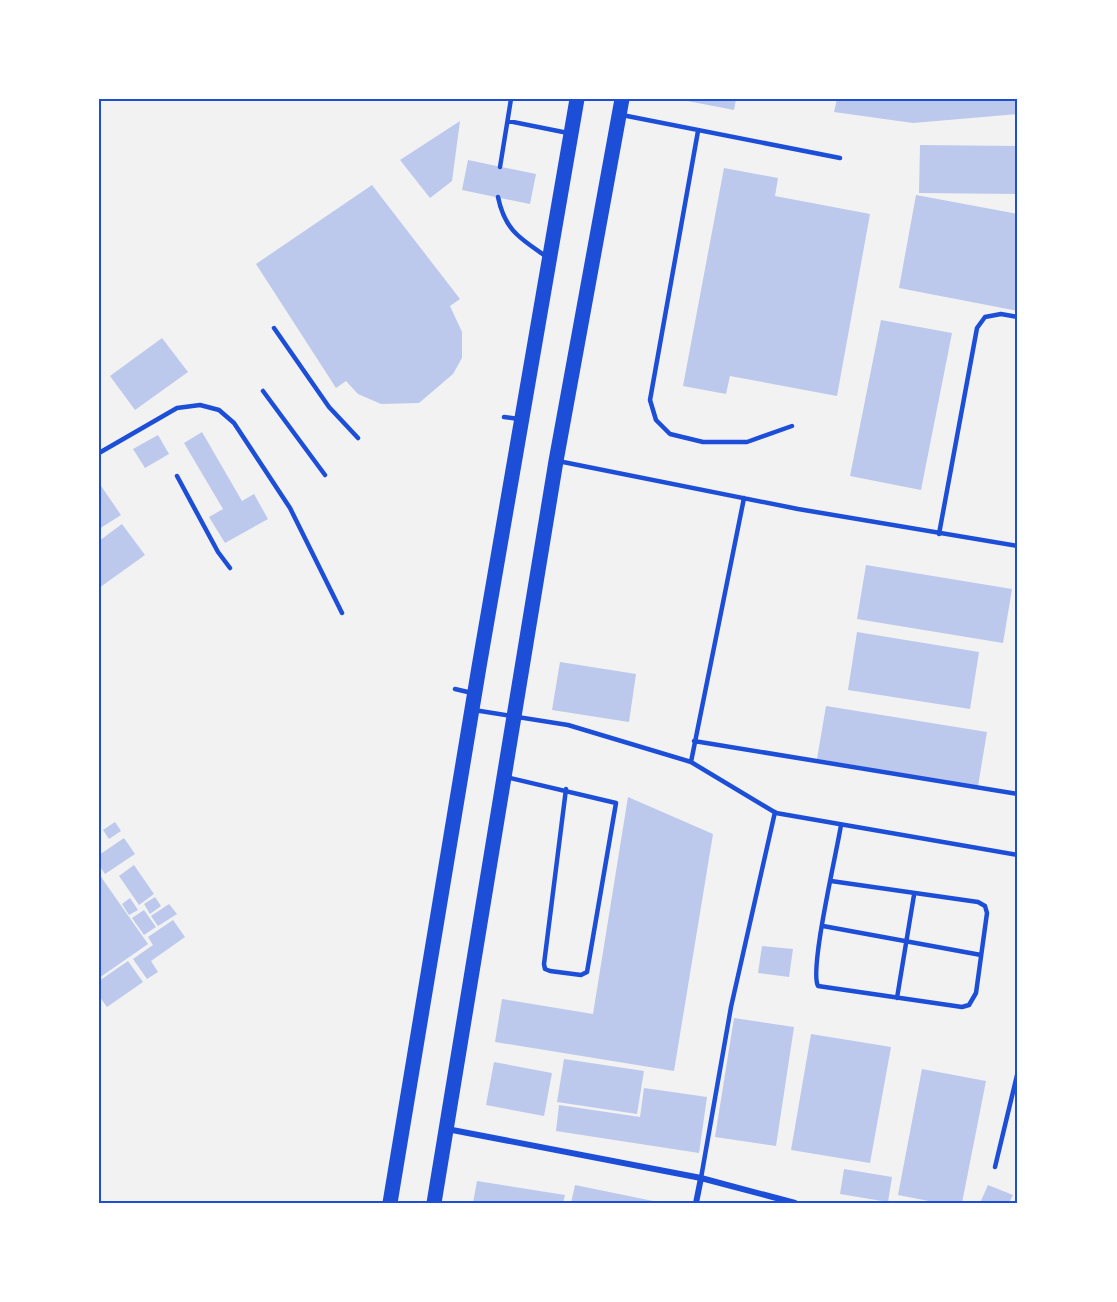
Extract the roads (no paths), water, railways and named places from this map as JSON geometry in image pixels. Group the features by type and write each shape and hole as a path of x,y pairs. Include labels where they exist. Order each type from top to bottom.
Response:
{"main road":[{"path":"390,1203 474,693 577,99"},
{"path":"434,1203 556,461 622,99"}],"street":[{"path":"446,1129 701,1178 795,1203"},
{"path":"696,1203 701,1178"}],"lane":[{"path":"500,167 511,99"},
{"path":"620,115 840,158"},
{"path":"508,121 571,134"},
{"path":"698,131 650,400 656,420 670,434 722,444 747,442 792,426"},
{"path":"498,197 502,215 515,235 549,258"},
{"path":"939,534 977,328 985,317 1001,314 1018,317"},
{"path":"274,328 329,407 358,438"},
{"path":"263,392 325,475"},
{"path":"99,453 177,408 200,405 219,410 234,423 290,508 342,613"},
{"path":"504,417 521,420"},
{"path":"556,461 939,534 1018,546"},
{"path":"177,476 218,552 230,568"},
{"path":"691,762 744,498"},
{"path":"455,689 474,693"},
{"path":"472,709 568,724 691,762 776,812 1018,855"},
{"path":"694,741 1018,794"},
{"path":"503,777 566,789 616,803 617,809 587,972 581,975 550,971 545,969 544,964 566,789"},
{"path":"701,1178 731,1007 776,812"},
{"path":"831,881 914,895 978,902 985,906 987,913 976,993 969,1005 962,1007 818,986 815,972 823,926 831,881 841,825"},
{"path":"897,998 914,895"},
{"path":"823,926 981,955"},
{"path":"995,1167 1018,1071"}]}
